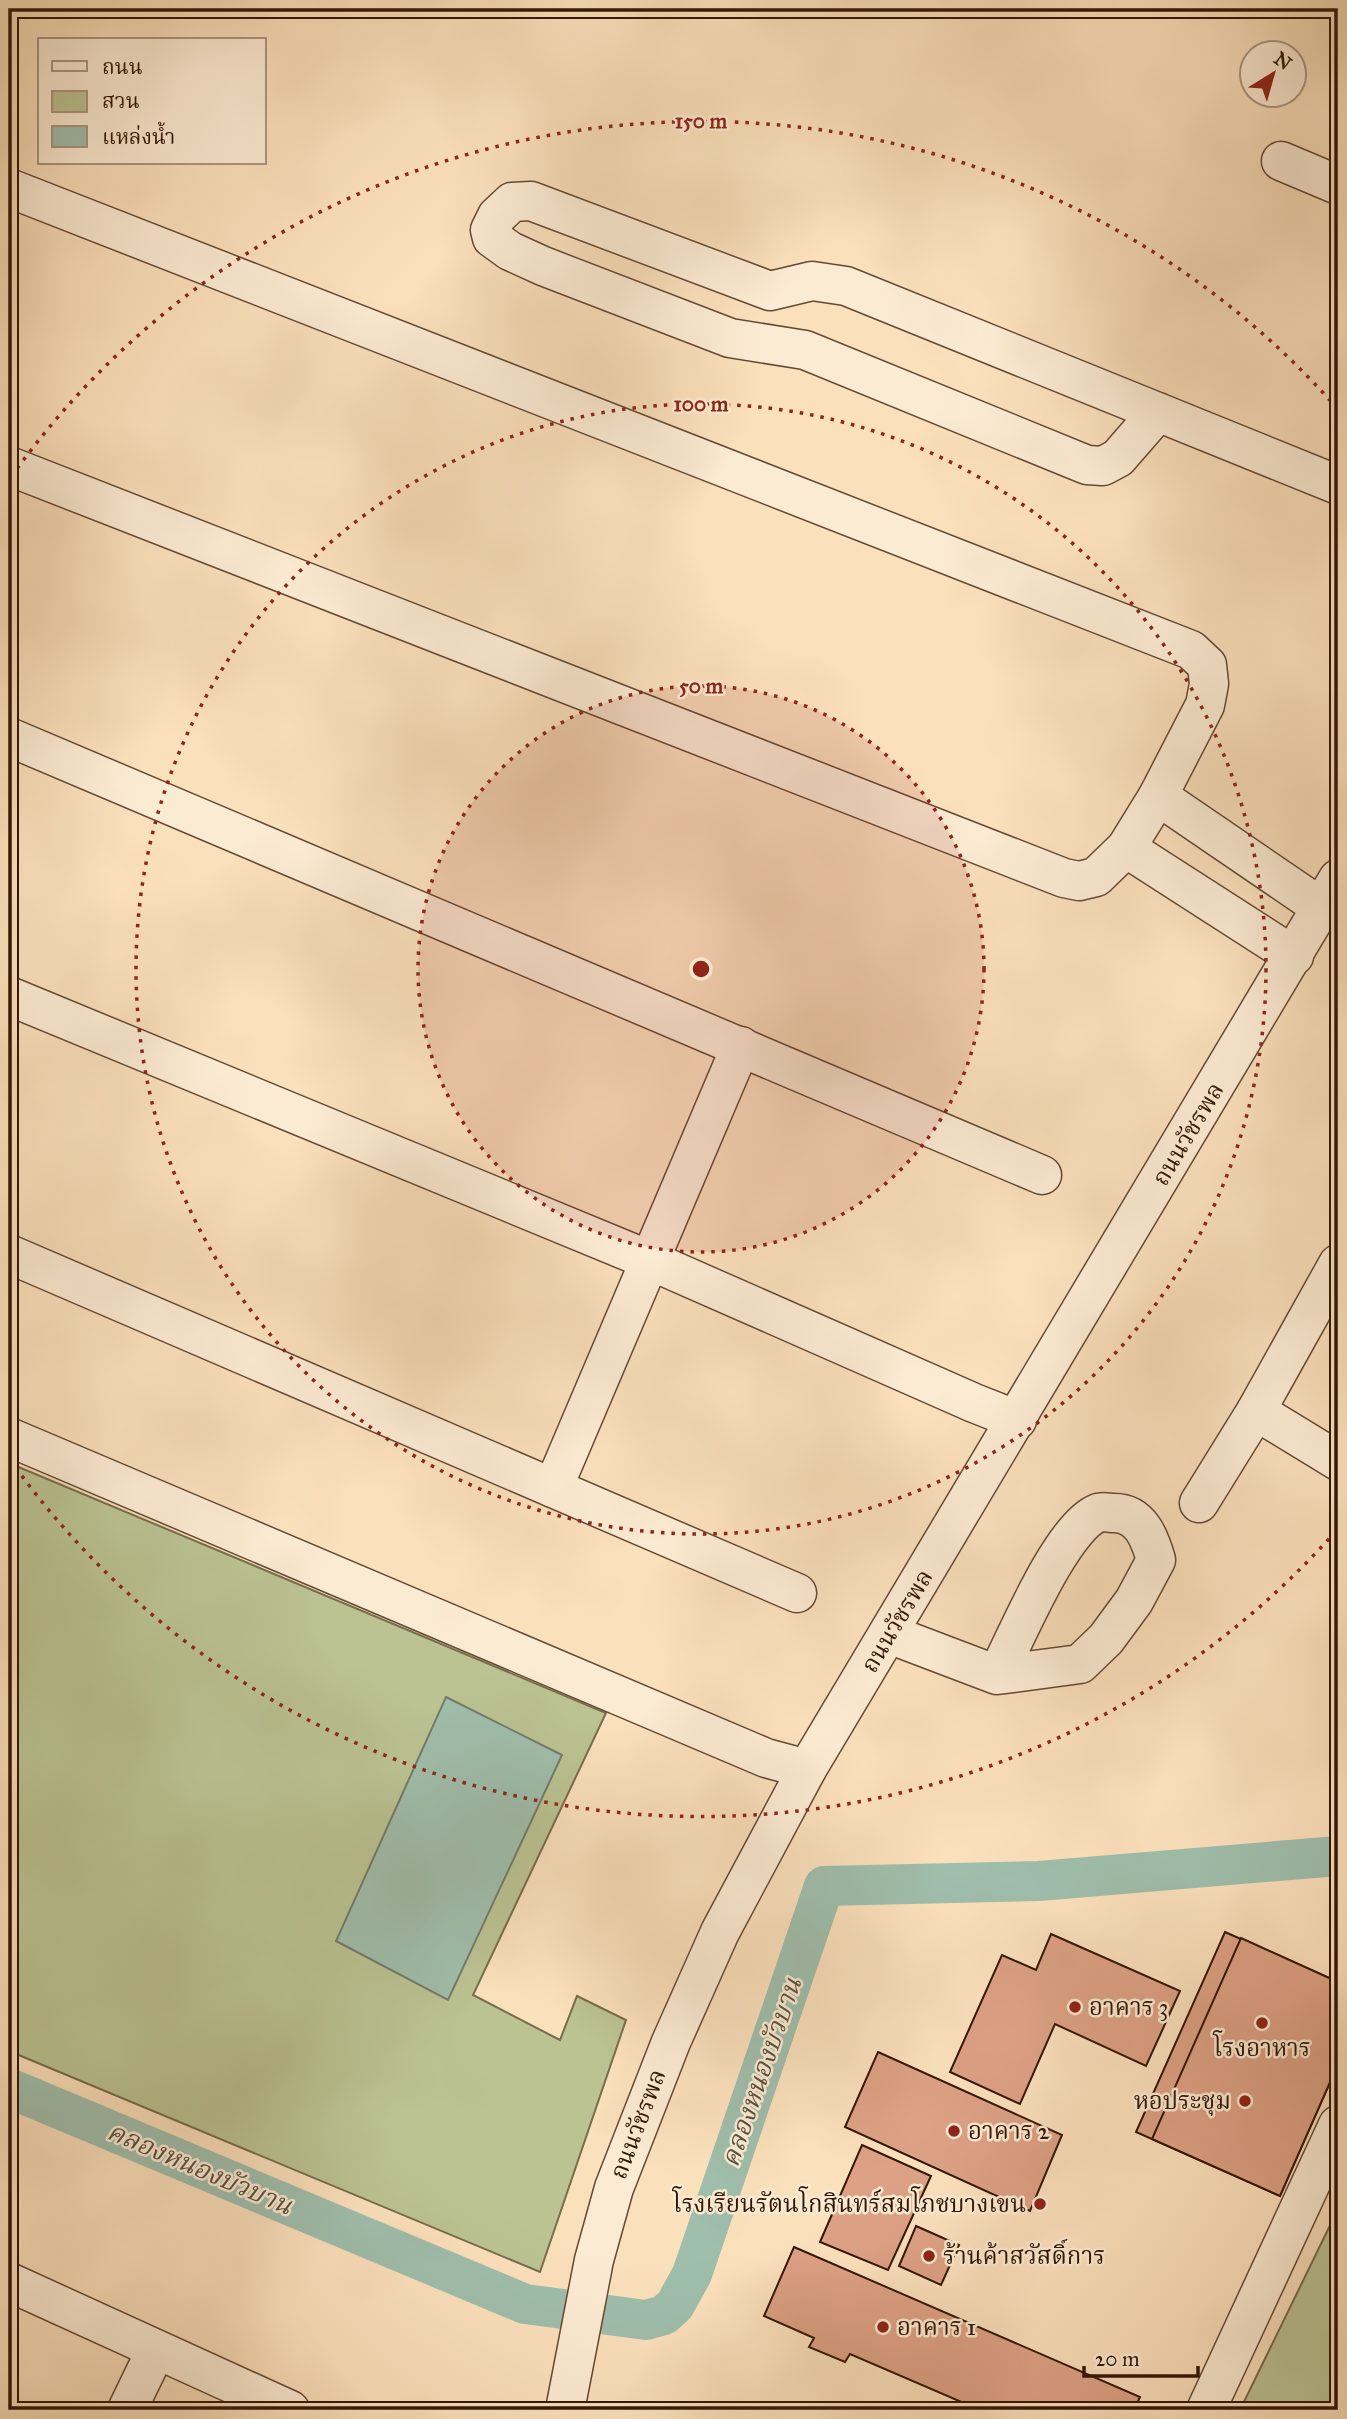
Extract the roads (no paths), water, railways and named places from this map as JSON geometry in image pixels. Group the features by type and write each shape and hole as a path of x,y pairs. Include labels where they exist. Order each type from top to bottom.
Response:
{"street":[{"path":"1281,161 1338,185"},
{"path":"9,188 1191,650 1207,665 1209,684 1205,705 1158,796 1126,848 1096,877 1079,881 1063,878 9,466"},
{"path":"1158,412 1118,458 1103,466 1087,465 805,350 730,338 543,266 510,251 492,238 490,230 497,216 512,202 531,201 770,291 812,281 846,286 1158,412 1338,485"},
{"path":"9,737 1042,1175"},
{"path":"1158,796 1330,894"},
{"path":"1126,848 1294,956"},
{"name":"ถนนวัชรพล","path":"575,2409 577,2342 594,2260 614,2188 671,2042 720,1932 807,1769 1330,894"},
{"path":"9,996 649,1259 952,1394 1017,1420"},
{"path":"553,1488 741,1046"},
{"path":"9,1254 796,1593"},
{"path":"1199,1503 1256,1412 1338,1264"},
{"path":"1256,1412 1338,1461"},
{"path":"9,1437 766,1758 807,1769"},
{"path":"889,1634 998,1675 1080,1664 1106,1639 1134,1601 1156,1560 1147,1531 1122,1513 1098,1512 1077,1529 1048,1570 998,1675"},
{"path":"1206,2410 1338,2125"},
{"path":"9,2282 290,2410"},
{"path":"127,2410 156,2350"}],"water":[{"path":"446,1697 562,1755 448,2000 336,1941"}],"waterway":[{"name":"คลองหนองบัวบาน","path":"9,2088 525,2304 646,2320 664,2315 675,2305 692,2274 824,1886 1039,1881 1338,1856"}],"place":[{"name":"อาคาร 3","path":"1075,2007"},
{"name":"โรงอาหาร","path":"1262,2023"},
{"name":"หอประชุม","path":"1245,2101"},
{"name":"อาคาร 2","path":"954,2131"},
{"name":"โรงเรียนรัตนโกสินทร์สมโภชบางเขน","path":"1040,2204"},
{"name":"ร้านค้าสวัสดิ์การ","path":"929,2256"},
{"name":"อาคาร 1","path":"883,2327"}]}
